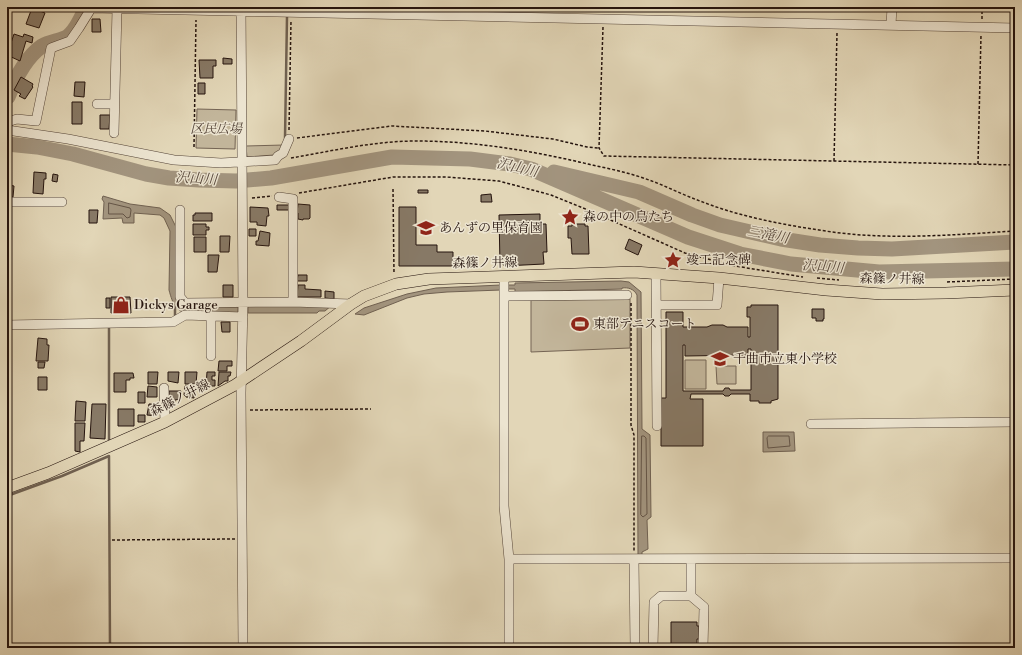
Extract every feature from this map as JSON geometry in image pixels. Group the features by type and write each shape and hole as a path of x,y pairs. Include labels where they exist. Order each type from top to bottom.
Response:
{"main road":[{"name":"森篠ノ井線","path":"7,488 48,473 165,422 242,381 301,341 350,304 364,296 396,284 429,279 634,272 719,278 826,290 882,294 1015,290"}],"street":[{"path":"891,25 892,7"},
{"path":"7,117 36,121 51,48 70,41 92,8 196,10 241,9 292,12 1015,28"},
{"path":"114,133 117,9"},
{"path":"241,9 243,648"},
{"path":"97,104 114,104"},
{"path":"7,122 17,119"},
{"path":"7,130 68,139 174,160 221,163 274,160 283,153 289,139"},
{"path":"279,196 294,196 293,302"},
{"path":"7,202 62,202"},
{"path":"180,210 180,297 185,303 243,304 293,302 350,304"},
{"path":"656,274 657,426"},
{"path":"504,277 504,506 508,559 509,648"},
{"path":"657,305 717,305 719,278"},
{"path":"504,296 627,295"},
{"path":"7,325 173,322 185,315 243,316"},
{"path":"211,316 211,356"},
{"path":"164,388 165,422"},
{"path":"811,424 1015,422"},
{"path":"508,559 1015,558"},
{"path":"634,559 635,648"},
{"path":"691,559 691,596"},
{"path":"653,648 654,602 661,596 691,596 704,607 703,648"}],"path":[{"path":"978,164 982,7"},
{"path":"194,147 196,10"},
{"path":"292,12 289,139 392,126 485,131 553,139 586,147 599,148"},
{"path":"603,18 599,148 604,156 1015,165"},
{"path":"834,161 837,24"},
{"path":"274,160 391,142 415,141 464,144 550,155 621,172 649,180 701,202 729,211 778,223 820,231 843,234 905,237 1015,230"},
{"path":"294,196 393,177 446,177 499,181 551,195 685,253 735,266 804,277"},
{"path":"393,189 394,277 396,284"},
{"path":"242,198 279,196"},
{"path":"811,278 844,281"},
{"path":"941,283 1015,279"},
{"path":"627,295 631,299 631,425 634,435 634,559"},
{"path":"242,410 371,409"},
{"path":"112,540 243,539"}],"green space":[{"name":"区民広場","path":"197,109 236,110 235,149 196,148"},
{"path":"284,145 274,155 247,157 246,146"},
{"name":"東部テニスコート","path":"630,299 630,348 531,352 531,300"},
{"path":"685,360 706,360 706,389 685,389"},
{"path":"716,366 736,366 736,384 717,384"}],"water":[{"path":"103,196 130,204 160,208 170,215 177,229 178,295 193,307 192,315 179,310 174,304 170,295 170,231 164,218 160,215 134,213 134,223 123,223 122,218 103,219"},
{"path":"629,282 641,292 642,429 650,435 651,517 647,520 648,549 642,552 642,556 638,556 636,293 631,289 626,288 515,292 515,289 507,289 507,285 515,285 515,283"},
{"path":"501,285 501,290 424,294 407,298 364,315 355,314 364,308 407,294 436,288"},
{"path":"332,305 325,311 319,311 317,313 248,313 248,306"},
{"path":"195,306 238,307 238,315 195,314"},
{"path":"763,432 794,432 795,451 763,452"}],"building":[{"path":"32,8 45,13 39,28 26,24"},
{"path":"92,19 100,19 101,32 92,32"},
{"path":"14,34 23,37 24,34 33,37 32,43 26,41 20,61 7,55"},
{"path":"223,58 232,59 232,64 223,64"},
{"path":"199,60 216,60 216,66 213,66 213,78 200,78"},
{"path":"21,77 33,84 33,87 25,99 19,96 21,94 14,90"},
{"path":"75,82 85,82 84,97 74,96"},
{"path":"198,83 205,83 205,94 198,94"},
{"path":"72,102 82,102 82,124 72,124"},
{"path":"100,115 110,115 109,129 100,129"},
{"path":"34,172 46,173 43,194 33,193"},
{"path":"53,174 58,175 57,182 52,181"},
{"path":"9,185 14,186 13,197 8,197"},
{"path":"418,190 428,190 428,193 418,193"},
{"path":"491,194 492,202 481,202 481,195"},
{"path":"298,204 310,205 309,219 298,219"},
{"path":"277,205 290,205 290,210 277,210"},
{"path":"250,207 268,208 269,216 267,216 266,226 257,225 257,222 250,222"},
{"path":"399,207 416,207 416,245 437,245 437,252 453,252 453,266 399,266"},
{"path":"89,210 98,210 97,223 89,223"},
{"path":"195,213 212,213 212,221 193,221 193,215 195,215"},
{"path":"540,214 540,224 546,224 547,252 543,252 544,264 504,266 504,264 500,264 499,215"},
{"path":"193,224 206,224 206,227 209,227 209,230 206,230 206,235 193,235"},
{"path":"572,224 585,224 585,226 588,226 589,254 572,254 571,238 568,238 568,226 572,226"},
{"path":"249,229 256,229 256,236 249,236"},
{"path":"260,231 270,233 269,246 256,245"},
{"path":"220,236 230,236 229,252 220,252"},
{"path":"194,237 206,237 206,252 194,252"},
{"path":"629,239 642,245 638,255 625,249"},
{"path":"208,255 219,255 217,272 208,272"},
{"path":"298,275 307,275 307,281 297,281"},
{"path":"223,285 233,285 233,297 223,297"},
{"path":"298,285 305,285 305,289 321,290 321,297 297,297"},
{"path":"325,291 334,292 334,299 325,298"},
{"name":"Dickys Garage","path":"111,297 130,297 131,313 111,313"},
{"path":"106,298 110,298 110,308 106,308"},
{"path":"751,305 778,305 778,399 771,401 771,403 759,403 759,401 750,401 750,394 731,394 729,396 725,396 723,394 691,394 690,399 703,399 703,446 661,446 661,398 666,398 666,312 683,312 683,327 723,325 727,327 748,327 748,337 750,337 750,317 747,317 747,307 751,307","holes":["683,345 685,345 685,356 748,355 748,349 751,349 751,390 730,390 729,388 725,388 723,391 683,391"]},
{"path":"812,309 824,309 823,321 816,321 816,318 812,318"},
{"path":"221,322 230,322 230,332 222,332"},
{"path":"38,338 47,339 47,345 49,345 48,361 36,361"},
{"path":"7,360 11,360 11,367 7,367"},
{"path":"219,361 232,361 232,366 227,366 227,371 218,371"},
{"path":"38,362 45,362 44,368 38,368"},
{"path":"148,372 158,372 157,384 148,384"},
{"path":"168,372 179,372 178,383 168,381"},
{"path":"185,372 197,372 196,384 185,384"},
{"path":"207,372 215,372 215,376 212,376 212,380 215,380 215,386 206,386"},
{"path":"219,372 231,372 230,376 228,376 228,381 225,381 218,386"},
{"path":"114,373 133,373 134,378 126,380 126,392 114,392"},
{"path":"38,377 47,377 47,390 38,390"},
{"path":"148,386 157,387 157,397 147,397"},
{"path":"185,386 195,386 194,398 186,397 184,395"},
{"path":"169,391 181,391 181,399 175,400 174,405 169,405"},
{"path":"138,392 145,392 145,403 138,403"},
{"path":"76,401 86,402 85,421 75,421"},
{"path":"92,404 106,404 105,439 90,438"},
{"path":"149,404 159,404 159,413 157,413 157,416 147,415"},
{"path":"118,409 134,409 134,426 118,426"},
{"path":"138,415 145,415 145,422 138,422"},
{"path":"75,423 85,423 84,441 80,441 80,452 75,451"},
{"path":"671,622 697,622 697,626 699,626 699,639 697,639 697,648 671,648"}],"waterway":[{"path":"8,97 17,76 30,56 42,46 69,36 78,24 86,7"},
{"path":"285,138 287,17"},
{"name":"沢山川","path":"7,144 37,147 73,154 146,174 169,178 199,180 236,181 271,178 392,157 470,159 510,164 531,169 688,237 740,254 791,264 879,272 1015,269"},
{"name":"三滝川","path":"554,172 639,192 692,215 720,225 781,239 820,245 892,249 1015,242"},
{"path":"175,307 175,318"},
{"path":"109,325 109,440"},
{"path":"7,496 62,476 109,456 110,648"}],"place":[{"name":"森の中の鳥たち","path":"570,217"},
{"name":"あんずの里保育園","path":"426,228"},
{"name":"竣工記念碑","path":"673,260"},
{"name":"Dickys Garage","path":"121,305"},
{"name":"東部テニスコート","path":"580,324"},
{"name":"千曲市立東小学校","path":"720,359"}]}
